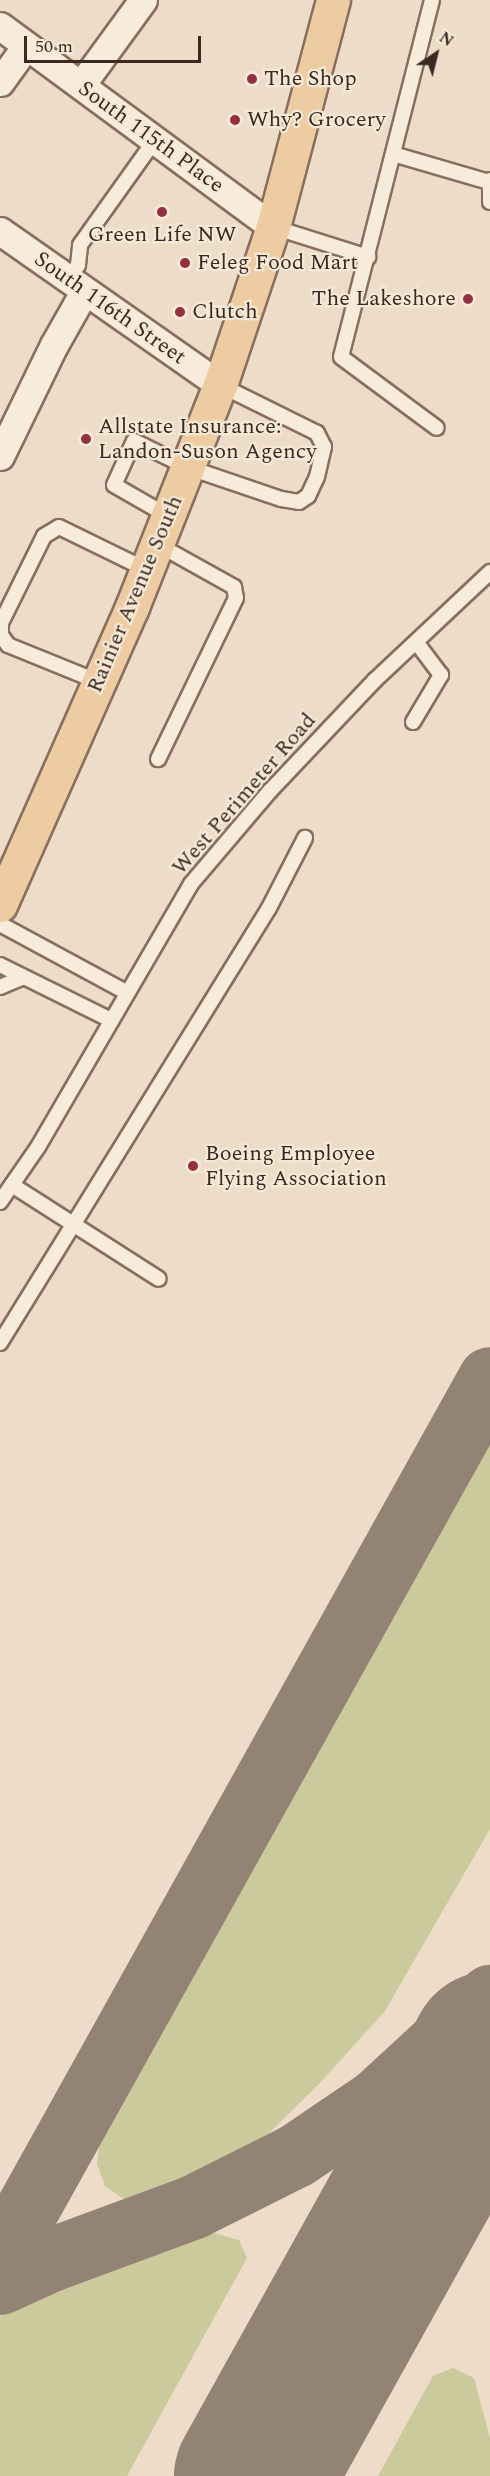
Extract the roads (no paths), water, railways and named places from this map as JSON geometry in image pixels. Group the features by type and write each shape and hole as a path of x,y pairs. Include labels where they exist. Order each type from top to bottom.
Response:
{"main road":[{"name":"Rainier Avenue South","path":"0,905 99,682 219,385 273,227 333,0"}],"street":[{"path":"81,85 143,0"},
{"name":"South 115th Place","path":"0,26 273,227"},
{"path":"0,82 26,46"},
{"name":"South 116th Street","path":"0,231 219,385"},
{"path":"0,456 54,345 76,286"}],"lane":[{"path":"432,0 341,357 436,428"},
{"path":"76,286 80,245 155,140"},
{"path":"393,154 489,181 490,202"},
{"path":"273,227 368,258"},
{"path":"157,543 114,484 134,441 187,467 282,499 299,502 308,496 316,477 324,447 317,433 219,385"},
{"path":"99,682 8,645 1,635 2,622 44,536 59,527 157,543 234,587 236,598 158,759"},
{"name":"West Perimeter Road","path":"0,1202 38,1147 126,992 191,884 278,782 375,680 490,572"},
{"path":"413,722 441,675 416,642"},
{"path":"0,1343 72,1223 269,908 305,838"},
{"path":"0,924 126,992"},
{"path":"0,965 111,1020"},
{"path":"0,987 23,977"},
{"path":"12,1185 159,1279"}],"place":[{"name":"The Shop","path":"252,79"},
{"name":"Why? Grocery","path":"235,120"},
{"name":"Green Life NW","path":"162,212"},
{"name":"Feleg Food Mart","path":"185,263"},
{"name":"The Lakeshore","path":"468,299"},
{"name":"Clutch","path":"180,312"},
{"name":"Allstate Insurance: Landon-Suson Agency","path":"86,439"},
{"name":"Boeing Employee Flying Association","path":"193,1166"}]}
